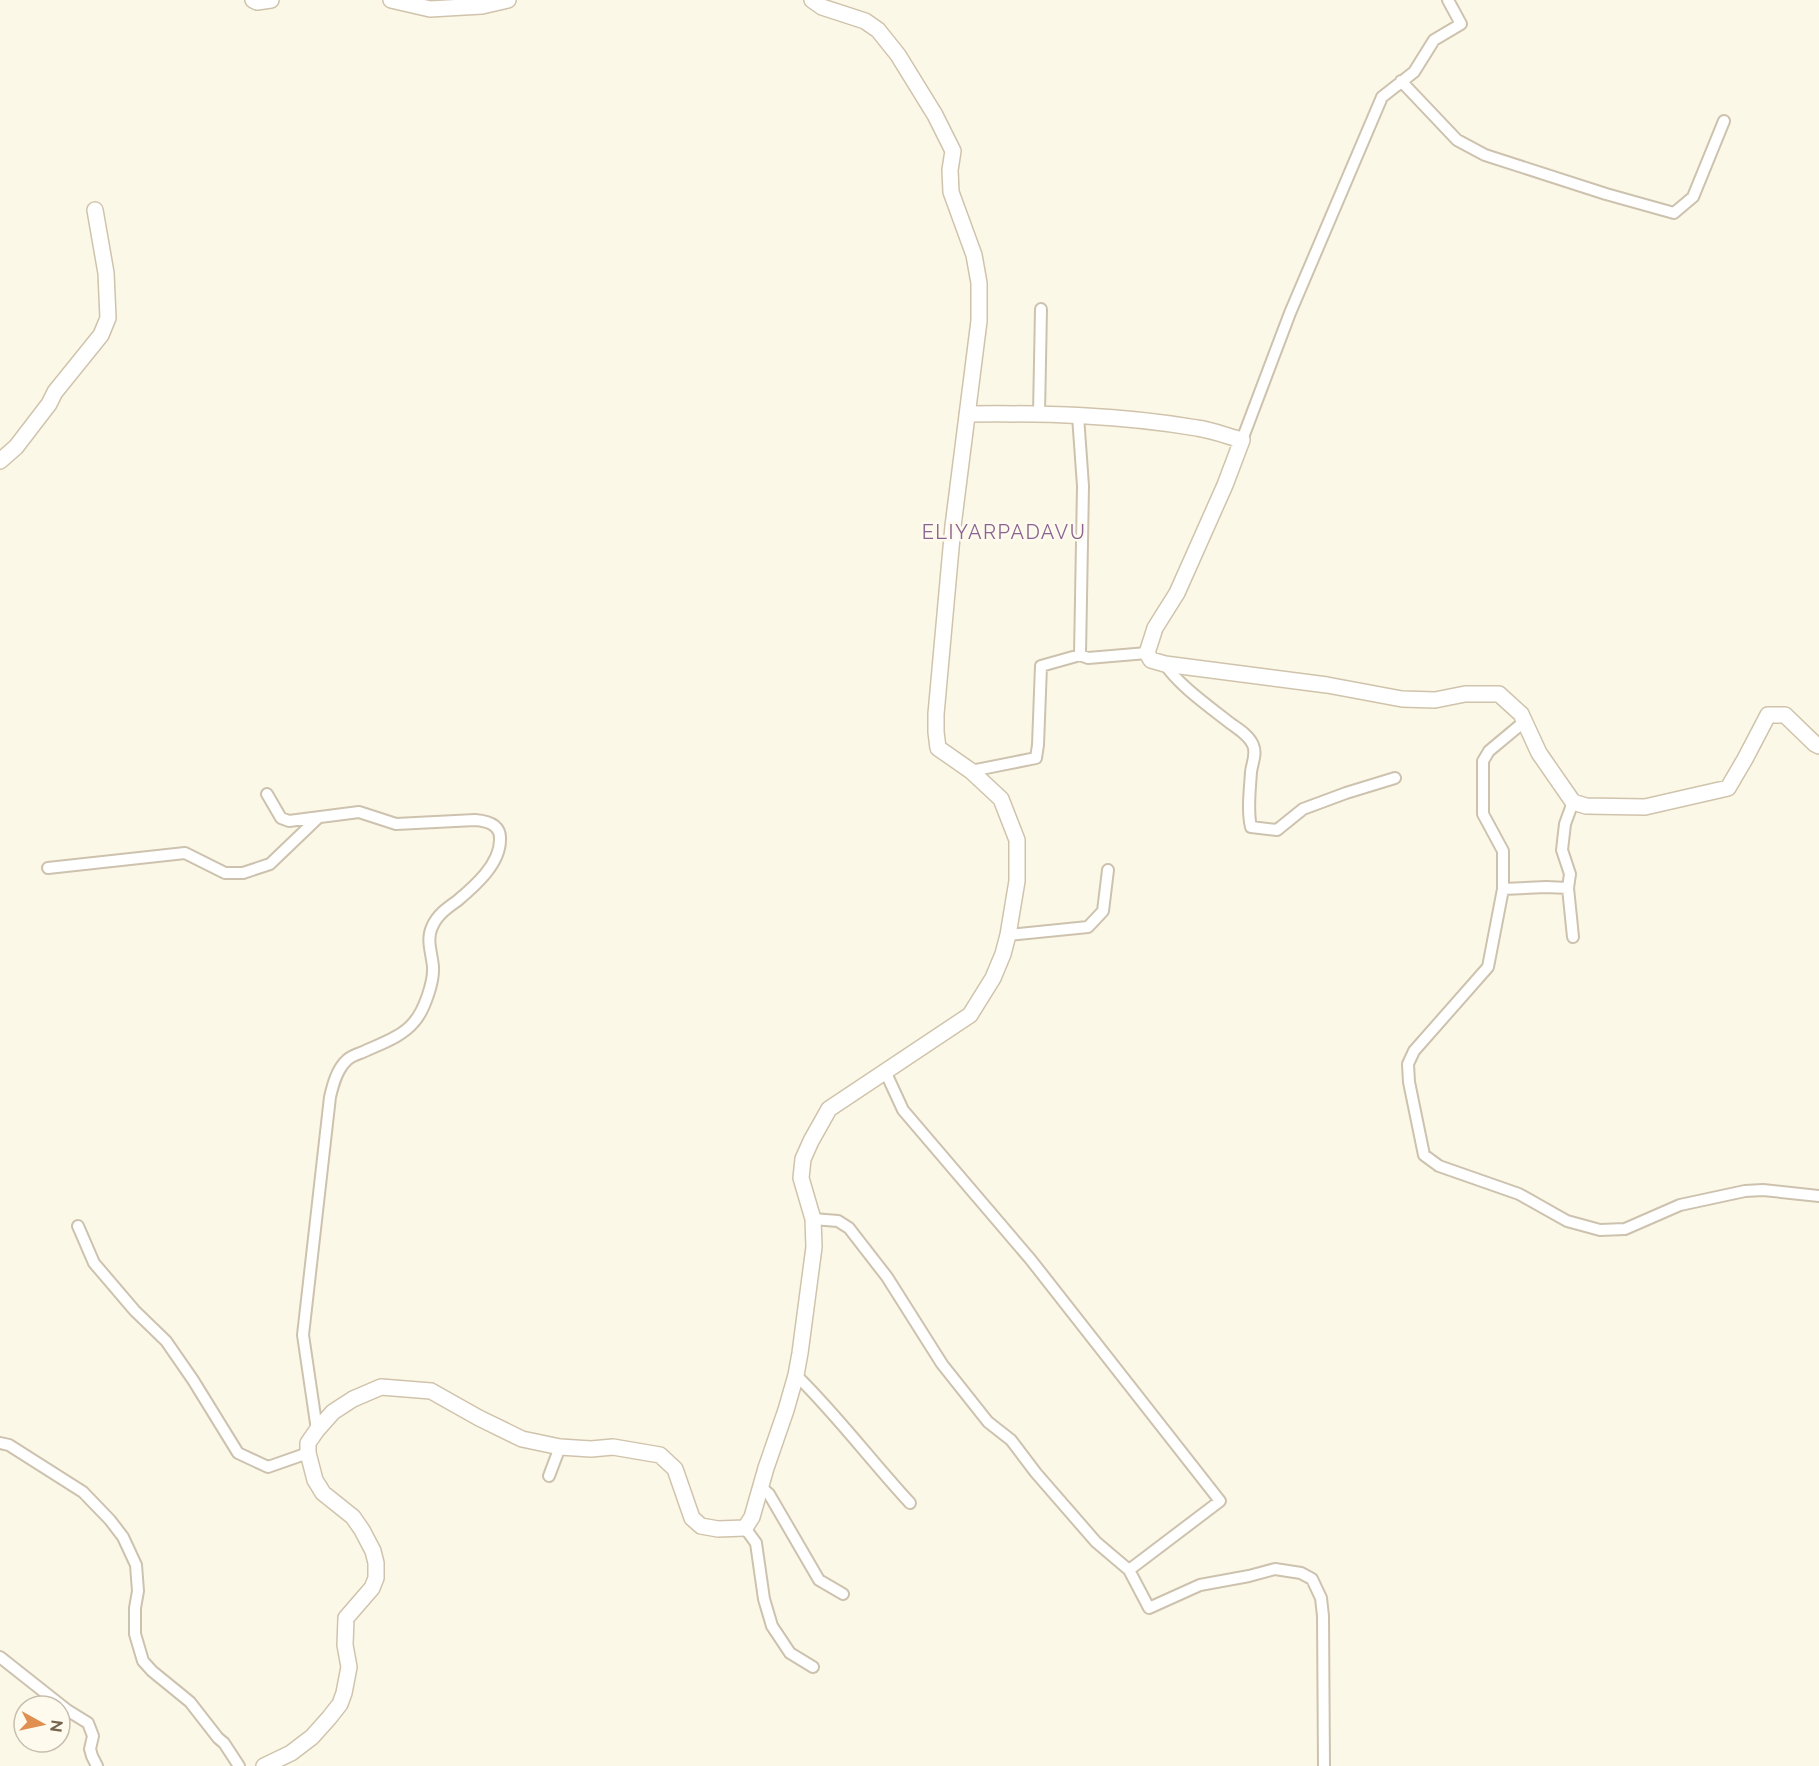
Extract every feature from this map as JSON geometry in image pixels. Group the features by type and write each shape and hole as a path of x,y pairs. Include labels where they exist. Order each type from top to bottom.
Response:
{"main road":[{"path":"253,0 257,2 271,0"},
{"path":"391,0 482,6 508,0"},
{"path":"264,1766 291,1753 312,1737 340,1704 349,1667 345,1645 346,1618 372,1588 376,1578 373,1551 362,1530 352,1517 323,1493 315,1480 308,1453 309,1443 317,1430 333,1412 353,1399 381,1387 432,1391 522,1439 560,1447 591,1449 613,1447 660,1455 675,1469 692,1518 701,1526 718,1529 745,1528 752,1517 796,1375 814,1247 813,1219 801,1178 803,1159 811,1141 829,1109 970,1014 993,978 1003,954 1017,881 1017,840 1001,799 971,771 938,748 936,732 952,538 979,321 980,283 974,255 951,192 952,151 935,115 904,65 878,30 865,21 822,6 812,0"},
{"path":"0,461 16,447 49,404 55,392 101,335 108,318 106,273 95,210"},
{"path":"967,414 1039,414 1142,421 1199,428 1242,440 1225,485 1177,593 1155,628 1147,653 1150,660 1165,664 1327,684 1402,699 1436,700 1465,694 1499,694 1525,721 1539,753 1573,802 1586,806 1645,807 1728,788 1768,715 1785,715 1819,746"}],"street":[{"path":"1242,440 1290,313 1382,97 1414,72 1434,40 1461,24 1448,0"},
{"path":"1401,81 1457,140 1485,154 1606,194 1674,213 1694,197 1724,121"},
{"path":"1039,414 1041,309"},
{"path":"1078,416 1083,486 1080,655"},
{"path":"971,771 1036,758 1041,666 1080,655 1088,658 1147,653"},
{"path":"1165,664 1169,671 1248,738 1254,746 1249,818 1251,827 1277,830 1303,809 1395,778"},
{"path":"1525,721 1489,751 1483,761 1483,814 1503,851 1503,889 1488,967 1414,1051 1408,1064 1409,1082 1424,1155 1439,1166 1519,1194 1567,1221 1600,1230 1625,1229 1680,1205 1745,1191 1763,1190 1819,1196"},
{"path":"267,794 281,818 289,821 359,812 396,824 486,821 494,825 501,834 500,849 492,865 459,899 442,912 432,926 429,938 433,970 430,991 415,1022 399,1035 347,1059 335,1077 330,1096 303,1335 317,1430"},
{"path":"1573,802 1565,824 1562,850 1570,874 1568,888 1573,937"},
{"path":"48,868 185,853 225,873 243,873 270,864 318,818"},
{"path":"1008,935 1088,927 1103,911 1108,870"},
{"path":"1503,889 1568,888"},
{"path":"885,1071 903,1110 1031,1260 1220,1501 1129,1570"},
{"path":"813,1219 838,1221 849,1228 887,1276 942,1364 988,1422 1011,1440 1036,1473 1096,1542 1129,1570 1149,1608 1200,1585 1275,1569 1301,1574 1312,1579 1321,1598 1323,1616 1324,1766"},
{"path":"78,1226 94,1263 135,1311 166,1341 193,1380 237,1453 268,1467 308,1453"},
{"path":"796,1375 831,1410 881,1472 910,1503"},
{"path":"0,1443 9,1445 83,1492 110,1520 123,1538 136,1565 138,1591 135,1608 135,1634 143,1660 152,1671 190,1702 224,1743 239,1766"},
{"path":"549,1476 560,1447"},
{"path":"761,1487 769,1494 819,1580 843,1594"},
{"path":"745,1528 756,1543 764,1599 772,1626 790,1653 813,1667"},
{"path":"0,1657 67,1710 88,1723 93,1736 90,1749 97,1766"}],"district":[{"name":"ELIYARPADAVU","path":"1004,532"}]}
